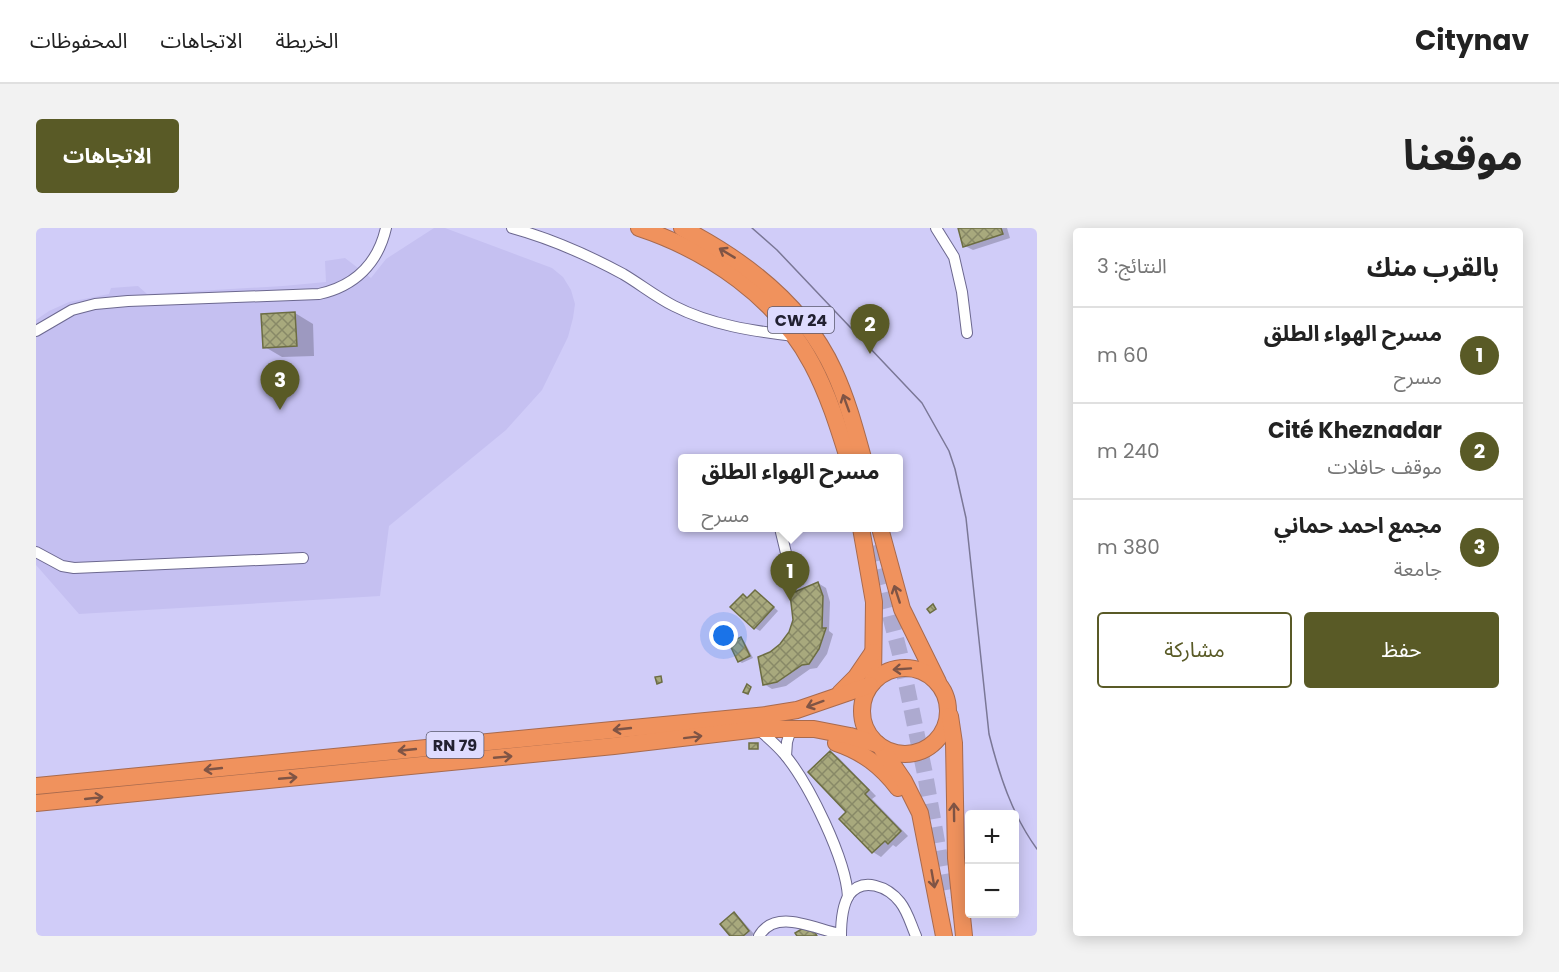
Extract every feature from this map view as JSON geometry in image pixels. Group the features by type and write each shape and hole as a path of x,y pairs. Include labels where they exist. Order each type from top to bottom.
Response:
{"highway":[{"path":"639,228 673,240 722,268 764,301 794,336 821,382 847,454"},
{"name":"CW 24","path":"685,229 740,261 796,312 834,370 848,405 862,454"},
{"path":"862,532 874,602 872,684"},
{"path":"867,532 872,546"},
{"path":"881,532 902,609 946,697 949,711 954,743 956,858 964,936"},
{"path":"838,695 856,677 873,651"},
{"path":"940,685 920,670 894,669 882,674 864,696 862,716 868,735 879,747 901,754 921,752 932,746 941,736 947,724 949,711"},
{"name":"RN 79","path":"36,786 766,715 797,710 872,684"},
{"name":"RN 79","path":"36,803 614,746 758,729 829,732 879,747 914,798 926,836 944,936"},
{"name":"RN 79","path":"793,729 856,750 876,763 907,800 926,836"},
{"path":"947,898 953,936"}],"street":[{"path":"36,331 72,310 95,304 319,294 333,291 363,273 375,258 386,228"},
{"path":"512,228 579,250 625,275 674,306 707,320 754,332 794,336"},
{"path":"936,228 954,256 962,292 967,333"},
{"path":"781,532 792,578"},
{"path":"36,552 62,566 74,568 303,558"},
{"path":"758,729 786,756 817,810 839,858 848,897 842,918 841,935 784,921 767,926 759,936"},
{"path":"786,756 787,742 793,729"},
{"path":"848,897 856,888 864,885 875,885 887,891 905,909 916,936"}],"shaded area":[{"path":"434,228 445,228 552,268 563,277 571,290 575,304 573,318 568,337 542,390 506,430 389,526 380,596 79,614 36,565 36,320 69,302 109,294 111,288 138,286 147,294 326,282 325,261 345,258 371,278 386,259"}],"building":[{"path":"958,228 1001,228 1003,234 963,247"},
{"path":"295,312 297,346 263,348 261,314"},
{"path":"818,582 823,596 822,628 826,628 819,649 809,664 802,665 777,682 763,685 758,657 770,652 780,644 789,632 793,620 790,594"},
{"path":"755,590 774,607 754,629 730,607 743,594 747,598"},
{"path":"933,604 936,609 930,613 927,609"},
{"path":"741,637 750,656 738,662 729,643"},
{"path":"661,676 662,682 657,684 655,677"},
{"path":"747,684 751,687 748,694 743,692"},
{"path":"749,743 758,743 758,749 749,749"},
{"path":"830,751 869,790 865,794 901,831 888,844 885,841 872,853 839,819 846,812 808,772"},
{"path":"734,912 749,931 743,936 730,936 720,924"},
{"path":"810,924 817,936 797,936 795,933"}],"tunnel":[{"path":"872,546 900,654 925,774 947,898"}],"tram line":[{"path":"752,228 777,250 922,403 949,451 966,518 989,734 1007,794 1020,822 1037,849"}],"place":[{"name":"Cité Kheznadar","path":"870,354"},
{"name":"مجمع احمد حماني","path":"280,410"},
{"name":"مسرح الهواء الطلق","path":"790,601"}]}
